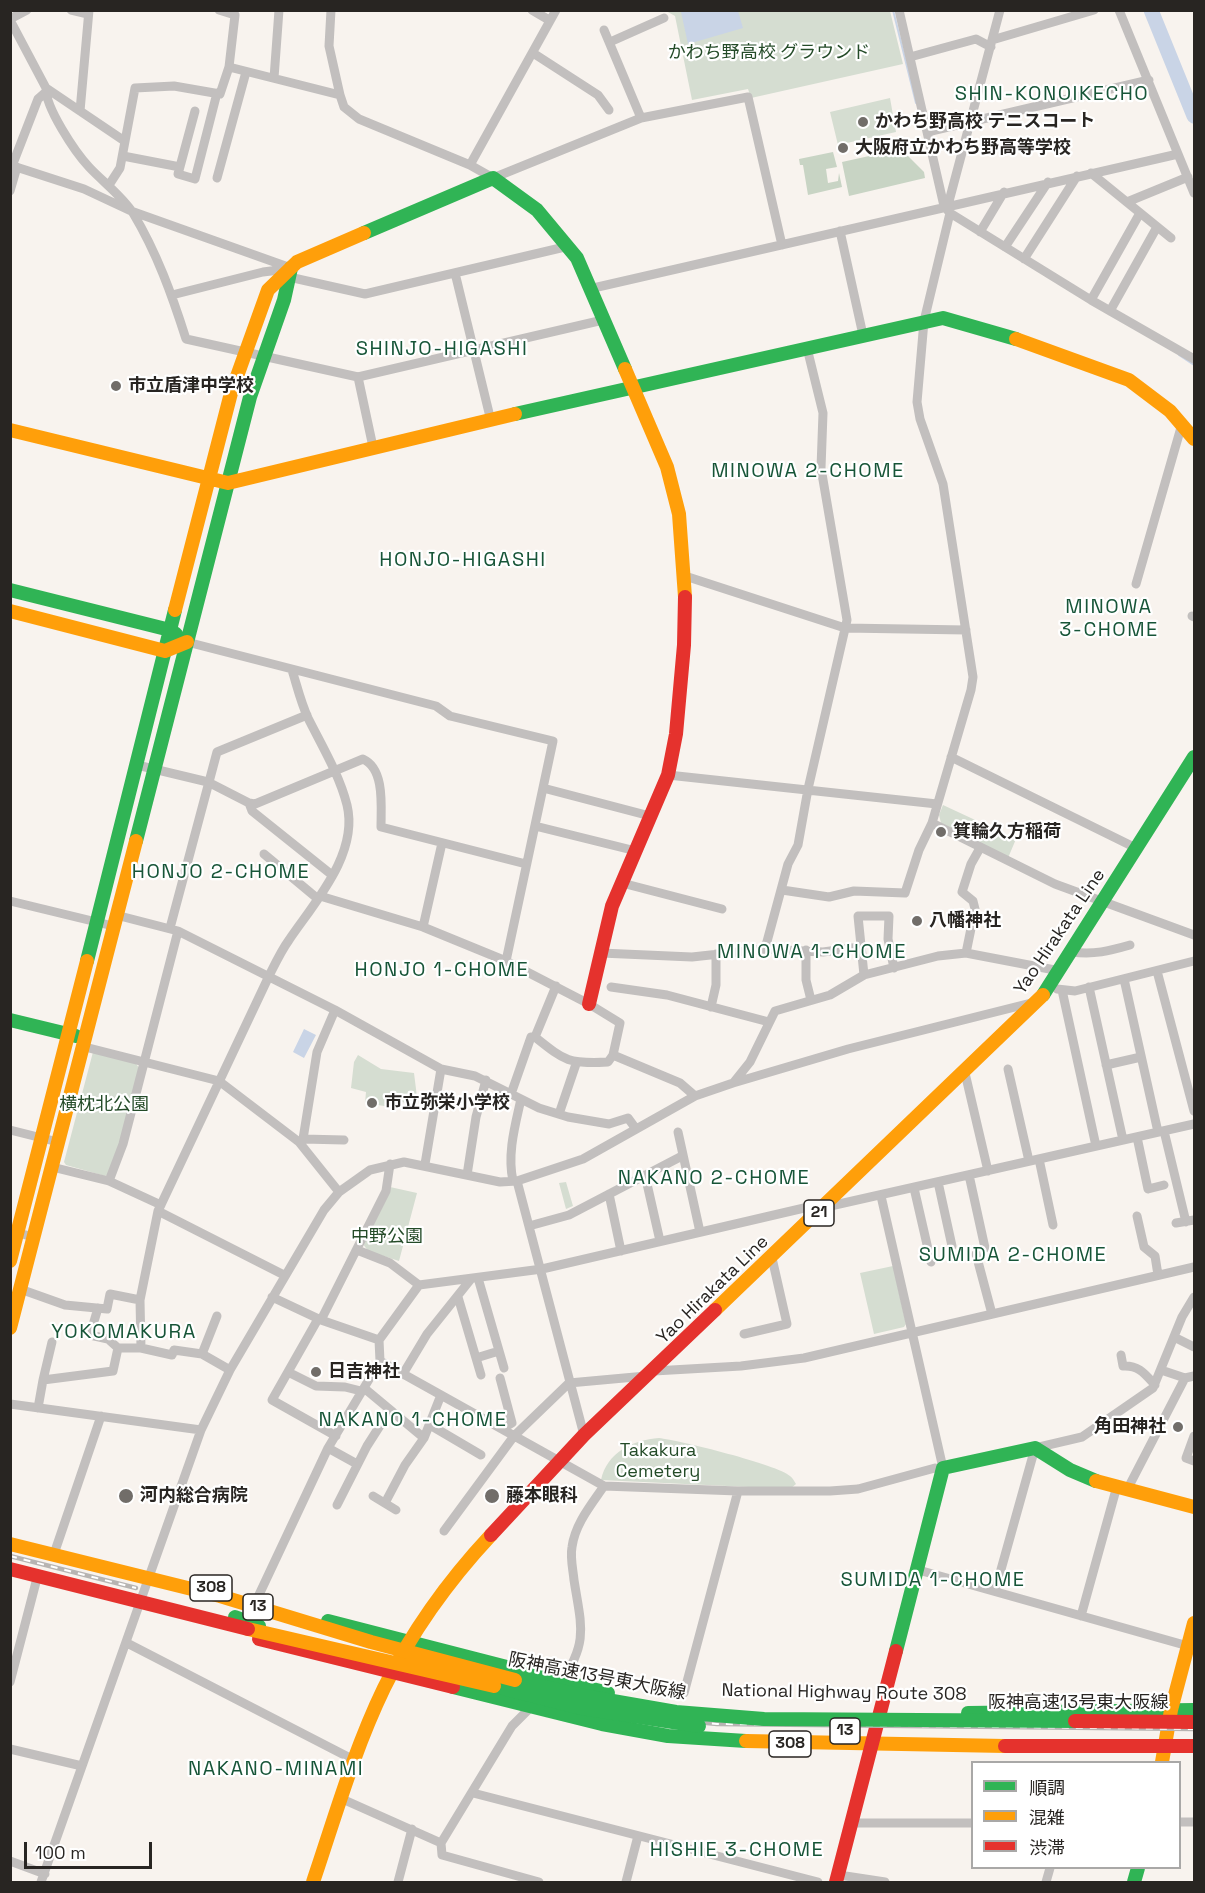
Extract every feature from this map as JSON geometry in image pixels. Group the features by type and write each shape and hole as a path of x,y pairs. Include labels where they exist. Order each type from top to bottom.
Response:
{"main road":[{"path":"10,1261 14,1232 42,1138 207,478 245,352 268,290 290,273 297,262 494,178 537,210 569,246 667,467 679,514 685,576 684,645 676,734 668,776 612,906 589,1004"},
{"path":"10,1328 228,483 262,356 284,300 290,273"},
{"path":"10,430 228,483 633,386 943,318 1001,333 1104,370 1146,391 1182,424 1194,439"},
{"path":"10,590 170,630 187,642"},
{"path":"10,611 165,651 187,642"},
{"name":"Yao Hirakata Line","path":"313,1882 354,1760 393,1672 410,1642 467,1561 559,1459 1050,993 1060,971 1194,757"},
{"path":"10,1020 67,1034 82,1042"},
{"path":"837,1879 942,1469 1035,1448 1051,1462 1066,1470 1194,1506"},
{"name":"National Highway Route 308","path":"10,1543 55,1551 257,1599 343,1625 641,1702 698,1709 879,1713 1194,1710"},
{"name":"阪神高速13号東大阪線","path":"10,1543 220,1596 338,1633 503,1677 607,1701 676,1713 764,1719 1194,1722"},
{"path":"10,1553 236,1614 350,1662"},
{"path":"10,1560 236,1614 343,1625"},
{"name":"阪神高速13号東大阪線","path":"10,1569 225,1625 367,1655 581,1708 674,1724 765,1730 1194,1733"},
{"name":"308","path":"10,1576 531,1707 668,1736 784,1744 1194,1746"},
{"path":"1162,1761 1171,1710 1194,1623"}],"street":[{"path":"27,10 10,20 46,90 46,100 69,140 88,166 109,185 131,211 154,252 172,295 186,339 358,377 603,320"},
{"path":"71,10 89,12 81,111"},
{"path":"123,140 135,88 174,86 220,94 229,68 234,15 219,10"},
{"path":"274,78 279,10"},
{"path":"331,10 329,46 344,107 359,119 470,165 494,178 641,118 748,97 782,245"},
{"path":"532,10 549,20"},
{"path":"470,165 556,10"},
{"path":"899,10 944,208 1091,300 1194,359"},
{"path":"782,890 830,897 854,891 905,893 919,850 932,823 973,677 943,484 920,419 917,402 924,321 944,208 1000,10"},
{"path":"910,57 976,39 992,43 1094,10"},
{"path":"1119,10 1194,192"},
{"path":"610,42 664,18"},
{"path":"604,30 641,118"},
{"path":"533,53 598,95 609,110"},
{"path":"229,68 340,95"},
{"path":"217,178 246,72"},
{"path":"927,132 1149,80"},
{"path":"46,90 81,111 126,143 120,168 109,185"},
{"path":"10,191 13,166 38,99 46,90"},
{"path":"195,111 178,174 195,179 217,93"},
{"path":"590,289 944,208 1004,192 1178,154"},
{"path":"123,156 180,167"},
{"path":"13,166 84,189 131,211 290,273 365,294 569,246"},
{"path":"1091,173 1170,238"},
{"path":"1024,259 1077,176"},
{"path":"1127,202 1188,177"},
{"path":"1005,247 1048,182"},
{"path":"980,232 1004,192"},
{"path":"1091,300 1140,213"},
{"path":"1110,310 1157,227"},
{"path":"840,231 863,335"},
{"path":"172,295 263,272 290,273"},
{"path":"455,273 491,421"},
{"path":"765,949 788,864 798,845 808,789 847,620 821,468 823,413 807,348"},
{"path":"358,377 373,447"},
{"path":"1136,584 1182,424"},
{"path":"685,576 845,628 966,630"},
{"path":"187,642 436,706 450,716 553,741 506,961"},
{"path":"141,1348 140,1300 159,1208 269,976 287,943 319,898 332,875 348,827 348,807 335,771 307,715 292,670"},
{"path":"110,1181 123,1144 144,1062 216,752 307,715"},
{"path":"951,757 1136,848"},
{"path":"137,765 208,782 249,804 255,804 363,759 370,762 380,783 381,827 526,864"},
{"path":"668,776 937,804"},
{"path":"543,788 650,816"},
{"path":"249,804 252,811 332,875"},
{"path":"932,823 1055,884 1194,935"},
{"path":"535,826 636,851"},
{"path":"423,927 442,843"},
{"path":"966,953 975,909 973,901 962,892 971,864 980,848"},
{"path":"264,854 319,898 423,927 506,961 556,986 620,1023 614,1055 608,1062 576,1064 561,1058 535,1037"},
{"path":"622,883 722,909"},
{"path":"10,901 96,922 115,921 174,930 335,1010 441,1069 486,1080 511,1094 559,1114 595,1124 609,1124 628,1118 636,1129"},
{"path":"864,975 858,916 889,916 888,939 894,968"},
{"path":"1072,952 1091,955 1130,945"},
{"path":"601,953 692,957 765,949 823,952 860,947"},
{"path":"806,950 806,980 811,1000"},
{"path":"733,1083 750,1062 775,1011 830,995 864,975 938,956 966,953 1060,971"},
{"path":"711,1007 716,985 716,954"},
{"path":"10,1861 43,1878 201,1430 230,1370 284,1275 324,1210 339,1192 370,1170 404,1162 425,1164 467,1175 515,1181 583,1159 695,1096 733,1083 1050,993 1075,991 1194,961"},
{"path":"1157,971 1194,1111"},
{"path":"1124,979 1141,1057 1185,1222"},
{"path":"511,1094 531,1037 535,1037 556,986"},
{"path":"611,987 667,995 769,1022"},
{"path":"1089,987 1123,1140"},
{"path":"1050,993 1096,1146"},
{"path":"301,1141 317,1052 335,1010"},
{"path":"82,1042 144,1062 219,1081 301,1141 339,1192"},
{"path":"614,1055 680,1083 695,1096"},
{"path":"1106,1065 1141,1057"},
{"path":"559,1114 576,1064"},
{"path":"1008,1068 1029,1161"},
{"path":"425,1164 441,1069"},
{"path":"965,1073 988,1171"},
{"path":"467,1175 476,1117 486,1080"},
{"path":"522,1099 513,1132 510,1170 542,1269 584,1435"},
{"path":"357,1250 390,1263 419,1285 542,1269 817,1205 826,1207 881,1196 1194,1124"},
{"path":"10,1130 58,1142"},
{"path":"678,1132 700,1232"},
{"path":"1137,1137 1148,1189 1164,1185"},
{"path":"301,1141 344,1140"},
{"path":"529,1226 569,1215 682,1156"},
{"path":"1040,1159 1053,1225"},
{"path":"336,1436 272,1400 357,1250 386,1191 390,1164"},
{"path":"52,1167 110,1181 284,1275"},
{"path":"645,1175 660,1241"},
{"path":"969,1175 992,1314"},
{"path":"938,1182 952,1246"},
{"path":"914,1188 931,1262"},
{"path":"609,1194 621,1251"},
{"path":"380,1361 604,1486 738,1491 858,1489 934,1468 942,1469 881,1196"},
{"path":"1137,1216 1144,1247 1155,1256 1158,1275"},
{"path":"14,1232 34,1237"},
{"path":"744,1334 787,1324 772,1258"},
{"path":"444,1532 514,1436 569,1383 804,1358 1194,1267"},
{"path":"403,1374 427,1334 475,1279"},
{"path":"475,1279 504,1368"},
{"path":"257,1599 328,1448 380,1361 379,1340 419,1285"},
{"path":"20,1289 65,1305 107,1309 110,1294 140,1300"},
{"path":"272,1297 319,1319 379,1340"},
{"path":"458,1297 481,1375"},
{"path":"995,1591 1035,1448 1082,1437 1155,1385 1182,1317 1194,1297"},
{"path":"98,1308 90,1335 108,1339 118,1348 141,1348 172,1355 174,1350 202,1354 230,1370"},
{"path":"202,1354 217,1316"},
{"path":"1174,1337 1194,1347"},
{"path":"38,1408 52,1342"},
{"path":"44,1380 113,1371 118,1348"},
{"path":"476,1358 499,1351"},
{"path":"1120,1355 1123,1366 1133,1365 1144,1372 1155,1385"},
{"path":"1082,1616 1123,1487 1190,1377 1161,1370"},
{"path":"288,1372 316,1386 363,1390 424,1438"},
{"path":"500,1378 512,1423 502,1429"},
{"path":"385,1503 405,1465 424,1438 441,1395"},
{"path":"10,1404 201,1430"},
{"path":"337,1504 357,1464 390,1410"},
{"path":"55,1551 101,1416"},
{"path":"429,1425 482,1455"},
{"path":"1194,1436 1186,1458 1194,1461"},
{"path":"328,1448 357,1464"},
{"path":"561,1682 575,1662 581,1645 581,1625 572,1558 574,1535 580,1521 604,1486"},
{"path":"684,1693 738,1491"},
{"path":"373,1496 396,1510"},
{"path":"915,1569 1188,1646"},
{"path":"10,1682 15,1644 36,1582"},
{"path":"127,1643 354,1760"},
{"path":"531,1707 512,1725 441,1843 442,1855 539,1882"},
{"path":"10,1749 82,1766"},
{"path":"473,1793 818,1882"},
{"path":"340,1798 412,1828 441,1843"},
{"path":"852,1822 971,1823"},
{"path":"398,1882 412,1828"},
{"path":"627,1882 638,1836"},
{"path":"837,1879 885,1882"}],"green space":[{"name":"かわち野高校 グラウンド","path":"666,11 890,11 903,64 751,98 748,89 692,100 675,16"},
{"name":"かわち野高校 テニスコート","path":"890,98 896,132 838,145 830,112"},
{"path":"901,149 924,172 925,178 849,196 842,162"},
{"path":"833,152 837,167 826,169 828,183 838,181 839,173 842,187 808,195 803,165 800,165 799,159"},
{"path":"943,805 1016,839 1008,858 941,823 939,815"},
{"name":"横枕北公園","path":"93,1052 135,1062 139,1068 121,1142 109,1174 105,1176 66,1165 64,1162"},
{"path":"358,1055 381,1069 414,1073 417,1097 415,1106 399,1101 397,1108 365,1103 366,1092 351,1088 354,1062"},
{"path":"566,1182 573,1206 566,1209 559,1183"},
{"name":"中野公園","path":"390,1187 417,1193 399,1261 368,1251 363,1244"},
{"path":"893,1266 906,1324 904,1327 874,1334 860,1273"},
{"name":"Takakura Cemetery","path":"659,1438 706,1448 768,1466 790,1476 796,1484 790,1489 601,1480 609,1462 623,1449 640,1441"}],"water":[{"path":"738,11 743,28 688,44 681,12"},
{"path":"304,1029 316,1035 304,1058 293,1052"}],"waterway":[{"path":"893,10 916,103"},
{"path":"1151,10 1194,116"},
{"path":"1179,355 1194,365"}],"railway":[{"path":"10,1556 136,1588"},
{"path":"451,1673 616,1710 717,1724 1194,1729"}],"traffic: fast":[{"path":"364,233 493,178 537,210 577,258 625,369"},
{"path":"136,841 250,397 284,300 291,268"},
{"path":"515,414 943,318 1016,339"},
{"path":"10,590 170,630 176,634"},
{"path":"87,961 175,610"},
{"path":"1043,995 1194,757"},
{"path":"10,1020 76,1036"},
{"path":"896,1651 943,1468 1035,1448 1070,1470 1096,1481"},
{"path":"235,1617 259,1626"},
{"path":"328,1621 608,1693"},
{"path":"515,1680 584,1696 676,1712 764,1719 1075,1721"},
{"path":"494,1686 581,1708 699,1726"},
{"path":"453,1687 602,1724 668,1736 746,1741"},
{"path":"968,1713 1194,1710"},
{"path":"1134,1882 1138,1869"}],"traffic: slow":[{"path":"175,610 231,393 268,290 297,262 364,233"},
{"path":"1016,339 1129,380 1170,411 1194,439"},
{"path":"625,369 667,467 679,514 685,597"},
{"path":"10,430 228,483 515,414"},
{"path":"10,611 165,651 187,642"},
{"path":"10,1328 136,841"},
{"path":"10,1261 87,961"},
{"path":"715,1310 1043,995"},
{"path":"1096,1481 1194,1507"},
{"path":"313,1882 354,1759 384,1688 406,1647 432,1608 460,1570 491,1535"},
{"path":"10,1544 220,1596 371,1642 515,1680"},
{"path":"1162,1761 1171,1710 1194,1623"},
{"path":"248,1629 494,1686"},
{"path":"746,1741 1005,1746"}],"traffic: jam":[{"path":"589,1004 612,906 668,775 676,734 684,645 685,597"},
{"path":"491,1535 584,1435 715,1310"},
{"path":"10,1569 248,1629"},
{"path":"259,1639 453,1687"},
{"path":"836,1882 896,1651"},
{"path":"1075,1721 1194,1722"},
{"path":"1005,1746 1194,1746"}],"place":[{"name":"かわち野高校 テニスコート","path":"863,122"},
{"name":"大阪府立かわち野高等学校","path":"843,148"},
{"name":"市立盾津中学校","path":"116,386"},
{"name":"箕輪久方稲荷","path":"941,832"},
{"name":"八幡神社","path":"917,921"},
{"name":"市立弥栄小学校","path":"372,1103"},
{"name":"日吉神社","path":"316,1372"},
{"name":"角田神社","path":"1178,1427"},
{"name":"河内総合病院","path":"126,1496"},
{"name":"藤本眼科","path":"492,1496"}],"district":[{"name":"SHIN-KONOIKECHO","path":"1052,95"},
{"name":"SHINJO-HIGASHI","path":"442,350"},
{"name":"MINOWA 2-CHOME","path":"808,472"},
{"name":"HONJO-HIGASHI","path":"463,561"},
{"name":"MINOWA 3-CHOME","path":"1109,620"},
{"name":"HONJO 2-CHOME","path":"221,873"},
{"name":"MINOWA 1-CHOME","path":"812,953"},
{"name":"HONJO 1-CHOME","path":"442,971"},
{"name":"NAKANO 2-CHOME","path":"714,1179"},
{"name":"SUMIDA 2-CHOME","path":"1013,1256"},
{"name":"YOKOMAKURA","path":"124,1333"},
{"name":"NAKANO 1-CHOME","path":"413,1421"},
{"name":"SUMIDA 1-CHOME","path":"933,1581"},
{"name":"NAKANO-MINAMI","path":"276,1770"},
{"name":"HISHIE 3-CHOME","path":"737,1851"}]}
